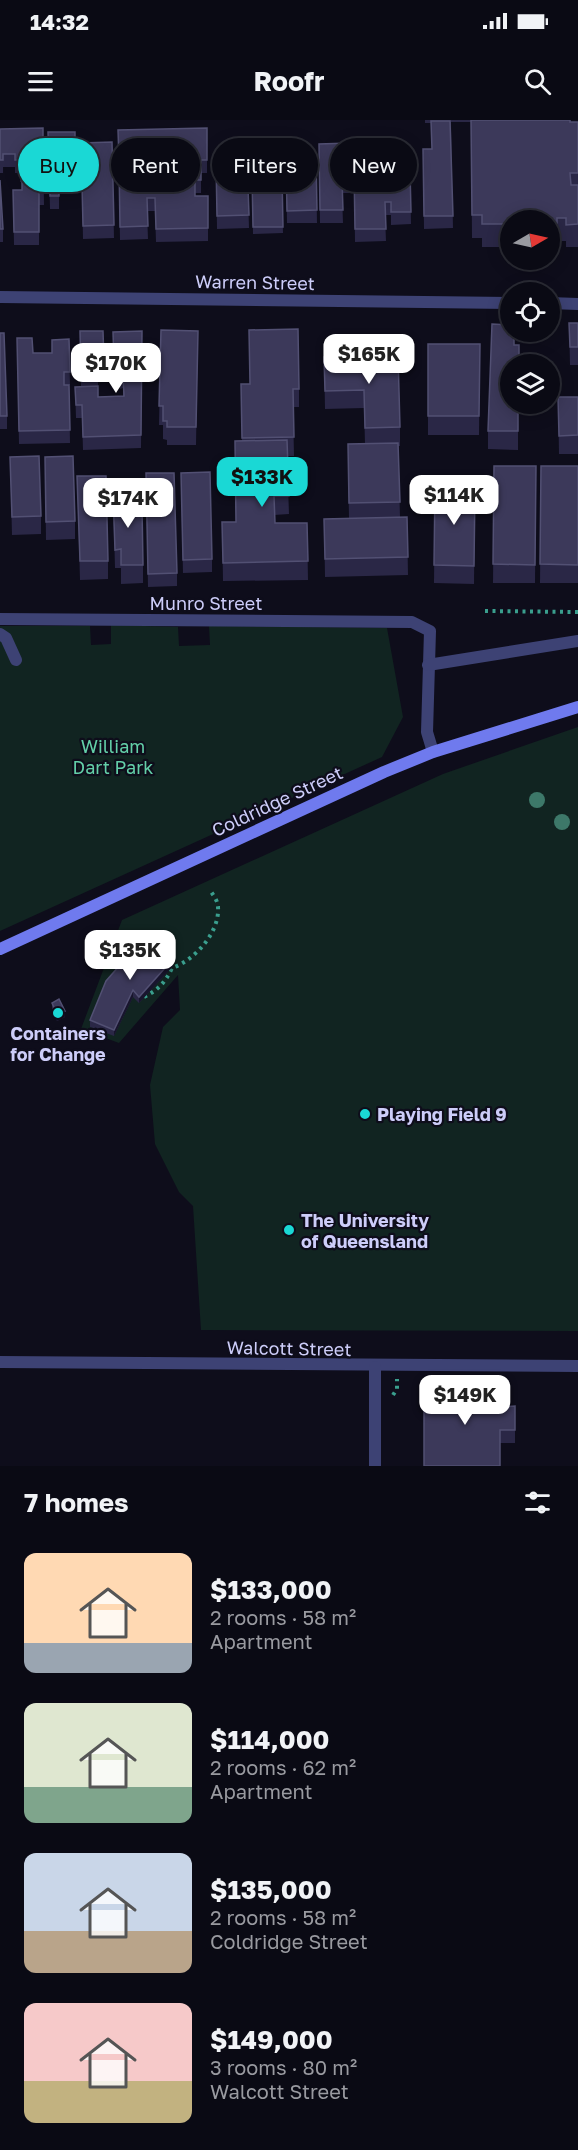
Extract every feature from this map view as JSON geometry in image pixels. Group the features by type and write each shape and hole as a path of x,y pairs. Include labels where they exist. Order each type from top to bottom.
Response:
{"main road":[{"name":"Coldridge Street","path":"0,949 384,772 433,752 578,707"}],"street":[{"name":"Warren Street","path":"0,297 500,303"},
{"path":"560,303 578,304"},
{"name":"Munro Street","path":"0,619 412,622 430,631 428,665"},
{"path":"0,634 6,638 16,660"},
{"path":"433,752 428,732 428,665 578,641"},
{"name":"Walcott Street","path":"0,1362 375,1367 578,1366"},
{"path":"375,1367 375,1466"}],"path":[{"path":"485,611 578,612"},
{"path":"144,997 157,991 166,981 172,968 180,965 207,942 217,922 219,904 210,890"}],"green space":[{"name":"William Dart Park","path":"111,625 178,627 179,646 210,645 209,626 387,628 403,717 382,757 0,931 0,626 90,626 91,645 111,644"},
{"name":"Playing Field 9","path":"578,727 578,1331 201,1330 193,1206 179,1192 155,1144 150,1085 163,1027 180,1010 178,975 119,1043 81,1029 122,920 443,774"}],"building":[{"path":"471,120 570,120 570,122 578,122 578,173 570,173 571,185 578,185 578,224 566,225 566,218 560,218 560,210 500,210 500,224 482,224 482,215 472,215"},
{"path":"431,121 450,121 453,216 424,216 423,149 432,149"},
{"path":"43,128 43,138 18,138 18,160 15,160 15,154 3,154 3,160 0,160 0,129"},
{"path":"207,128 207,160 201,160 201,180 200,138 118,138 118,130"},
{"path":"48,132 75,132 75,138 48,138"},
{"path":"99,142 111,142 111,192 113,192 114,225 83,226 82,192 99,192"},
{"path":"319,144 330,144 330,192 342,192 343,210 320,210"},
{"path":"0,180 3,229 0,229"},
{"path":"13,190 39,192 39,232 14,232"},
{"path":"50,192 59,192 59,196 50,196"},
{"path":"119,192 195,192 195,196 208,196 208,228 156,229 155,198 147,198 148,226 120,227"},
{"path":"217,192 248,192 249,215 217,216"},
{"path":"252,192 282,192 283,227 253,227"},
{"path":"287,192 317,192 317,210 287,211"},
{"path":"354,192 411,192 411,212 391,212 391,202 385,202 386,229 355,229"},
{"path":"569,323 578,323 578,347 570,347"},
{"path":"492,324 500,324 500,342 514,342 514,345 519,345 519,354 500,354 500,414 518,414 518,431 488,431"},
{"path":"298,329 299,389 293,389 294,437 242,438 241,384 250,384 249,330"},
{"path":"161,330 198,331 196,427 167,427 167,421 163,421 163,406 159,406"},
{"path":"80,331 103,331 104,361 98,361 98,373 81,374"},
{"path":"142,331 141,435 83,437 82,405 76,405 75,387 98,386 98,397 124,396 120,363 114,364 113,332"},
{"path":"0,333 4,333 7,416 0,416"},
{"path":"17,338 32,338 33,353 52,353 52,340 69,339 70,372 64,372 64,385 69,385 70,430 19,431"},
{"path":"428,344 480,344 479,416 428,416"},
{"path":"398,355 400,427 365,428 364,390 325,391 324,357"},
{"path":"560,397 578,397 578,435 559,436"},
{"path":"287,440 289,496 274,496 275,523 307,523 308,561 223,563 222,522 236,522 235,441"},
{"path":"398,443 400,502 349,503 348,444"},
{"path":"39,456 41,516 12,517 10,457"},
{"path":"73,456 75,521 46,522 45,457"},
{"path":"494,466 536,466 535,565 493,564"},
{"path":"541,466 578,466 578,565 540,564"},
{"path":"210,472 212,559 183,560 181,473"},
{"path":"146,473 174,473 177,573 148,574"},
{"path":"77,476 106,476 108,561 80,561"},
{"path":"435,486 475,487 474,566 434,565"},
{"path":"135,492 135,506 142,506 143,565 121,565 121,549 115,550 113,493"},
{"path":"407,517 408,557 325,559 324,519"},
{"path":"148,933 173,959 139,997 133,990 114,1030 90,1020 106,981"},
{"path":"59,999 65,1011 57,1014 52,1003"},
{"path":"424,1387 500,1387 500,1407 515,1406 515,1430 500,1430 500,1466 424,1466"}],"place":[{"name":"Containers for Change","path":"58,1013"},
{"name":"Playing Field 9","path":"365,1114"},
{"name":"The University of Queensland","path":"289,1230"}]}
